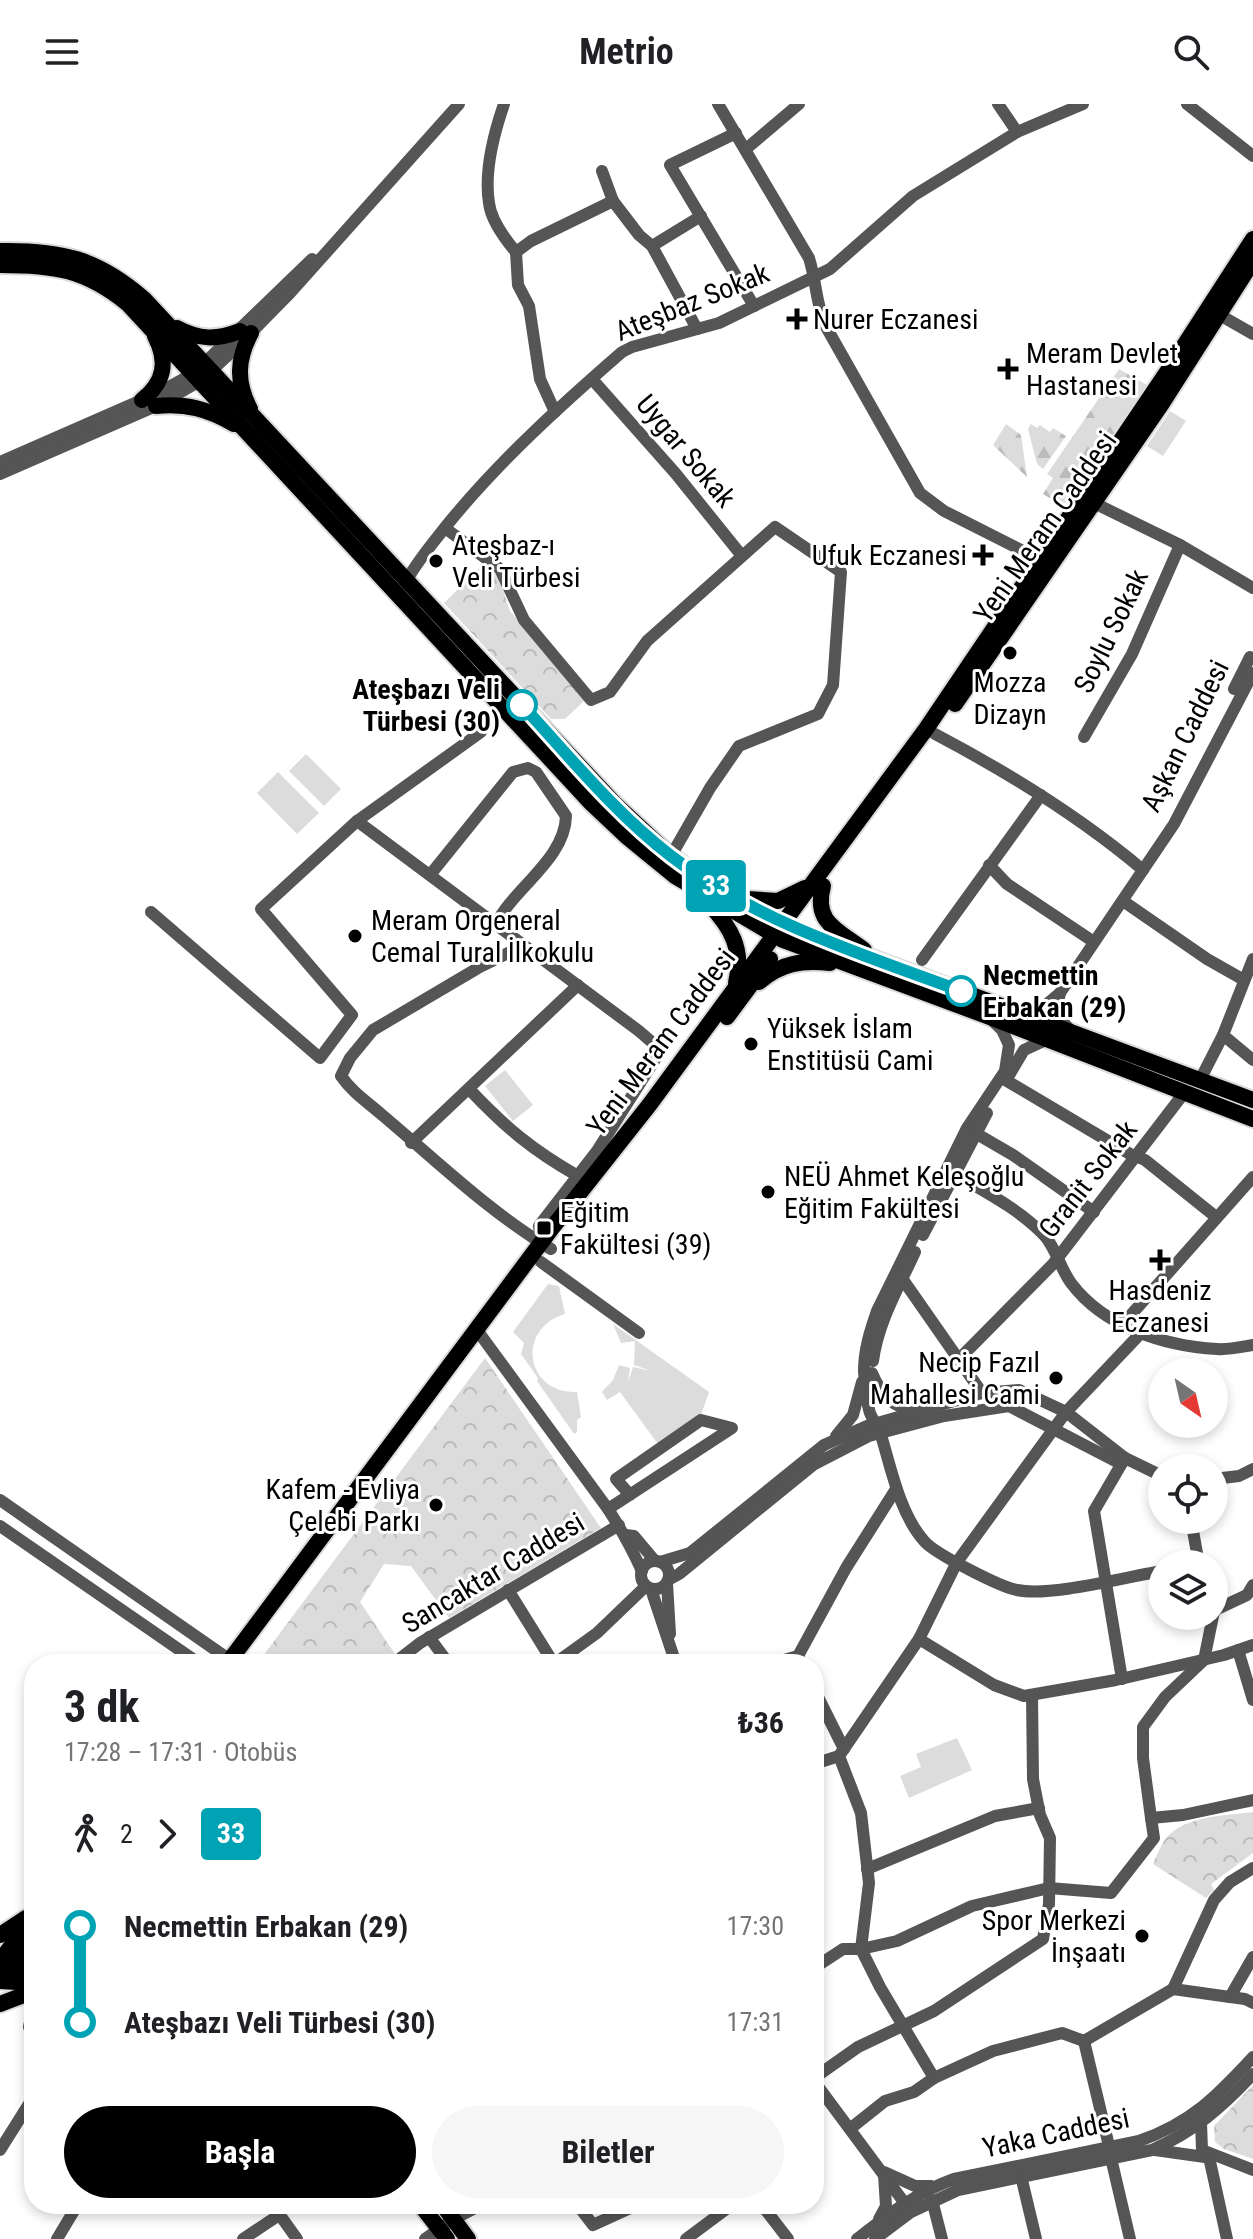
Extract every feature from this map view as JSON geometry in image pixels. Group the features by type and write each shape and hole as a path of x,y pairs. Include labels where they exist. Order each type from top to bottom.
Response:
{"main road":[{"name":"Yeni Meram Caddesi","path":"239,1654 544,1252 819,882 1167,372 1253,239"},
{"path":"0,251 49,252 97,266 128,285 164,320 202,373"},
{"name":"Yeni Meram Caddesi","path":"819,882 935,734 1161,405 1253,261"},
{"path":"0,265 42,265 84,275 115,293 202,373 592,804 646,853 694,889 726,923 734,936 739,963 738,993"},
{"path":"140,315 159,345 164,364 149,403 201,408 253,428 407,580 596,785 671,856 783,932 874,959 1253,1100"},
{"path":"164,320 197,337 213,338 246,332 239,380 253,428"},
{"path":"733,896 778,901 819,882 819,907 827,922 874,959"},
{"path":"694,889 845,963 1253,1119"},
{"path":"738,993 786,966 804,961 845,963"},
{"path":"0,1935 24,1920"},
{"path":"2,1971 24,1932"},
{"path":"2,1971 24,1946"},
{"path":"2,1971 24,1969"},
{"path":"2,1971 24,1979"},
{"path":"0,2004 24,1995"},
{"path":"428,2214 443,2234"},
{"path":"450,2214 468,2239"}],"street":[{"path":"0,474 149,403 202,373 306,275 459,104"},
{"path":"504,104 496,127 489,205 503,236 516,252 518,285 529,306 540,379 555,412"},
{"path":"718,104 809,258 825,325 924,499 997,540 1039,559"},
{"path":"746,149 799,104"},
{"path":"998,104 1017,132"},
{"name":"Ateşbaz Sokak","path":"407,580 471,495 555,412 632,347 719,323 830,269 913,196 1017,132 1083,104"},
{"path":"1187,104 1253,156"},
{"path":"736,133 670,165 754,306"},
{"path":"602,171 613,201 639,235 652,246 697,329"},
{"path":"516,252 531,241 613,201"},
{"path":"652,246 701,216"},
{"path":"1218,314 1253,334"},
{"name":"Uygar Sokak","path":"592,379 676,474 742,556"},
{"path":"0,462 149,403"},
{"path":"1092,502 1180,545 1253,588"},
{"path":"445,528 500,569 524,620 591,700 610,692 647,641 775,527 841,572 833,685 818,714 739,746 710,788 671,856"},
{"name":"Soylu Sokak","path":"1084,737 1132,654 1180,545"},
{"name":"Aşkan Caddesi","path":"1164,836 1168,822 1252,657"},
{"name":"Aşkan Caddesi","path":"1060,993 1174,824 1253,673"},
{"path":"151,912 320,1058 352,1015 261,909 357,821 481,732"},
{"path":"935,734 1010,774 1106,839 1143,870"},
{"path":"430,875 513,772 528,768 536,772 566,816 566,823 561,839 549,857 503,911 496,924"},
{"path":"922,960 1041,795"},
{"path":"357,821 661,1050 597,1151 539,1226 544,1252"},
{"path":"989,865 1007,884 1094,942"},
{"path":"1123,901 1207,959 1244,980"},
{"path":"524,945 478,968 373,1030 350,1058 341,1076 354,1094 639,1333"},
{"path":"1200,1080 1223,1035 1253,959"},
{"path":"411,1143 578,985"},
{"path":"1023,1015 1041,1009 1060,993"},
{"path":"1060,993 1060,1017 1072,1032"},
{"path":"987,1016 1002,1030 1009,1045 1004,1080"},
{"path":"1223,1035 1253,1060"},
{"path":"1048,1039 1024,1050 971,1130 900,1275 877,1311 867,1339 868,1372 896,1489 925,1542 957,1562 1016,1590 1054,1589 1148,1573"},
{"path":"1004,1080 1145,1160 1216,1217"},
{"path":"469,1089 502,1124 538,1154 578,1176"},
{"name":"Granit Sokak","path":"959,1359 1057,1259 1184,1093"},
{"path":"971,1130 1013,1155 1094,1212"},
{"path":"951,1171 1022,1215 1047,1238 1071,1284 1092,1304 1122,1325 1140,1334 1218,1349 1253,1345"},
{"path":"1122,1325 1253,1177"},
{"path":"900,1275 982,1393"},
{"path":"824,1760 841,1752 919,1639 957,1562 1066,1412 1140,1334"},
{"path":"480,1335 608,1509 642,1571"},
{"path":"868,1372 892,1403 906,1409 925,1409"},
{"path":"673,1654 648,1587 641,1578 645,1565 690,1553 844,1429 853,1415 868,1372"},
{"path":"824,1445 879,1428 925,1409 982,1393 1019,1390 1066,1412 1123,1461"},
{"path":"568,1654 597,1633 648,1587 660,1588 679,1574 813,1465 879,1428 1009,1406 1148,1471"},
{"path":"608,1509 630,1495 732,1428 701,1420 616,1479 630,1495"},
{"path":"1122,1679 1094,1511 1123,1461"},
{"path":"1228,1477 1253,1469"},
{"path":"803,1654 846,1568 896,1489"},
{"path":"0,1500 219,1654"},
{"path":"0,1526 186,1654"},
{"path":"622,1530 634,1536 668,1569 669,1637"},
{"name":"Sancaktar Caddesi","path":"406,1654 508,1590 622,1530"},
{"path":"1228,1605 1247,1595 1253,1585"},
{"path":"508,1590 548,1654"},
{"path":"824,1961 843,1949 861,1949 897,1941 972,1906 1049,1888 1111,1893 1154,1838 1143,1758 1143,1727 1165,1697 1204,1660 1210,1630"},
{"path":"429,1637 442,1654"},
{"path":"919,1639 994,1685 1024,1696 1122,1679 1253,1645"},
{"path":"1238,1650 1253,1700"},
{"path":"824,2072 858,2047 934,2011 1043,1939 1049,1904 1050,1838 1033,1779 1032,1695"},
{"path":"824,1712 861,1813 869,1883 861,1949 934,2078"},
{"path":"1151,1818 1183,1815 1253,1800"},
{"path":"867,1869 995,1816 1039,1808"},
{"path":"1084,2041 1173,1989 1214,1900 1230,1882 1253,1868"},
{"path":"1230,1997 1253,1957"},
{"path":"1173,1989 1253,2003"},
{"path":"851,2128 885,2101 914,2092 934,2078 993,2051 1062,2033 1084,2041"},
{"path":"1084,2041 1130,2239"},
{"name":"Yaka Caddesi","path":"908,2207 958,2190 1110,2152 1178,2125 1202,2110 1253,2057"},
{"name":"Yaka Caddesi","path":"857,2239 875,2232 934,2186 954,2179 1110,2152 1152,2150 1201,2123 1253,2074"},
{"path":"824,2093 908,2207"},
{"path":"0,2150 24,2112"},
{"path":"1201,2123 1202,2150 1253,2170"},
{"path":"1152,2150 1226,2160"},
{"path":"1209,2157 1227,2239"},
{"path":"884,2172 915,2186 934,2186"},
{"path":"875,2232 886,2206 884,2172"},
{"path":"1021,2176 1036,2239"},
{"path":"932,2200 942,2239"},
{"path":"57,2239 72,2214"},
{"path":"243,2239 271,2214"},
{"path":"279,2214 297,2239"},
{"path":"425,2239 443,2234 454,2219 464,2214"},
{"path":"585,2214 593,2225 617,2214"},
{"path":"686,2239 720,2214"},
{"path":"769,2214 788,2239"}],"green space":[{"path":"1119,369 1147,385 1063,506 1043,494 1053,478 1047,474"},
{"path":"1170,411 1186,421 1163,456 1147,446"},
{"path":"1006,424 1021,435 1027,477 993,445"},
{"path":"1031,424 1037,428 1040,425 1050,432 1053,428 1066,436 1043,469 1037,464 1028,429"},
{"path":"482,565 494,572 500,581 510,611 583,696 584,701 565,719 551,719 444,603"},
{"path":"306,754 341,789 324,806 289,771"},
{"path":"278,772 319,813 297,834 257,793"},
{"path":"505,1070 533,1105 513,1121 485,1086"},
{"path":"548,1284 559,1286 565,1314 549,1322 539,1333 533,1346 533,1359 547,1383 560,1390 577,1392 581,1417 577,1420 577,1432 574,1434 537,1381 521,1354 524,1343 513,1332"},
{"path":"613,1324 709,1392 701,1415 658,1444 620,1392 607,1400 602,1392 613,1380 619,1365 630,1368 628,1382 633,1367 651,1371 634,1365 635,1341 621,1343"},
{"path":"485,1358 601,1528 449,1618 411,1566 384,1564 360,1602 395,1654 264,1654"},
{"path":"957,1738 972,1770 909,1798 900,1776 921,1767 916,1754"},
{"path":"1253,1812 1253,1853 1211,1884 1214,1890 1206,1898 1153,1864 1164,1841 1182,1826 1205,1818"},
{"path":"1253,2085 1253,2159 1224,2149 1215,2142 1214,2126"}],"bus line":[{"name":"33","path":"522,705 640,829 671,856 718,888 792,928 961,991"}],"place":[{"name":"Nurer Eczanesi","path":"797,319"},
{"name":"Meram Devlet Hastanesi","path":"1008,369"},
{"name":"Ufuk Eczanesi","path":"983,555"},
{"name":"Ateşbaz-ı Veli Türbesi","path":"436,561"},
{"name":"Mozza Dizayn","path":"1010,653"},
{"name":"Ateşbazı Veli Türbesi (30)","path":"522,705"},
{"name":"Meram Orgeneral Cemal Tural İlkokulu","path":"355,936"},
{"name":"Necmettin Erbakan (29)","path":"961,991"},
{"name":"Yüksek İslam Enstitüsü Cami","path":"751,1044"},
{"name":"NEÜ Ahmet Keleşoğlu Eğitim Fakültesi","path":"768,1192"},
{"name":"Eğitim Fakültesi (39)","path":"544,1228"},
{"name":"Hasdeniz Eczanesi","path":"1160,1260"},
{"name":"Necip Fazıl Mahallesi Cami","path":"1056,1378"},
{"name":"Kafem - Evliya Çelebi Parkı","path":"436,1505"},
{"name":"Spor Merkezi İnşaatı","path":"1142,1936"}]}
